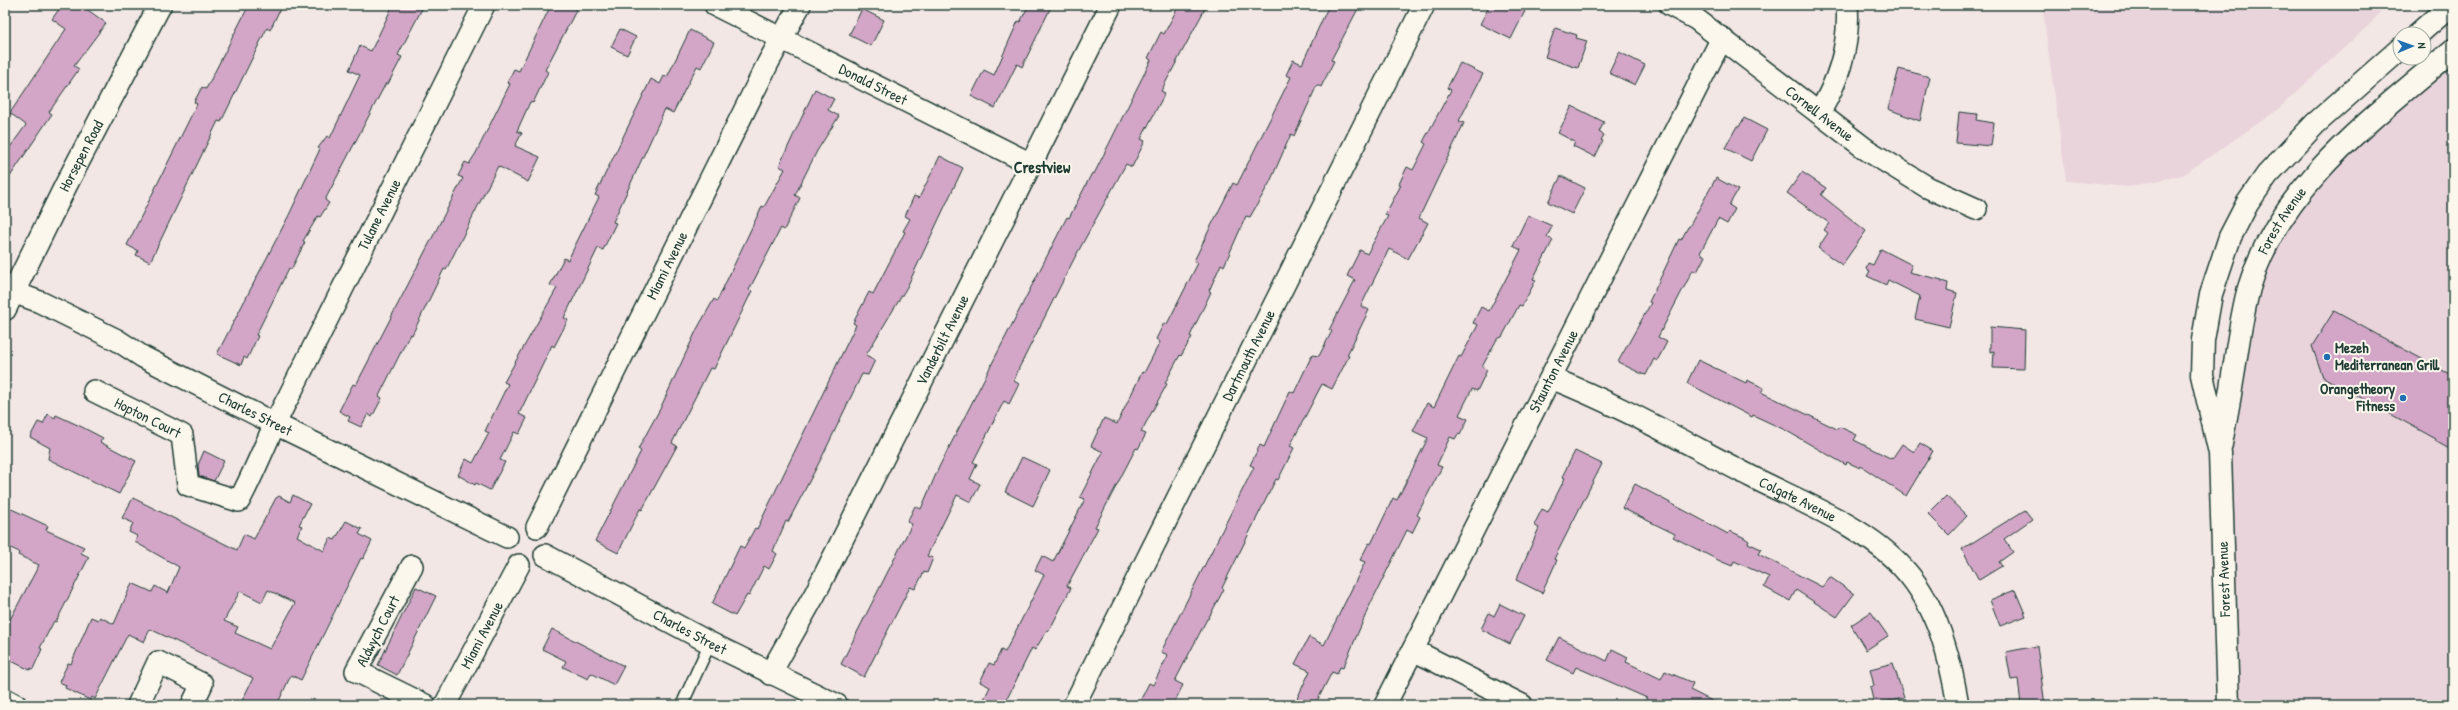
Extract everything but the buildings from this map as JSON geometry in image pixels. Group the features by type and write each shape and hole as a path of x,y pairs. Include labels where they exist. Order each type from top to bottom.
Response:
{"main road":[{"name":"Horsepen Road","path":"8,297 160,5"},
{"path":"2427,26 2451,5"},
{"name":"Forest Avenue","path":"2228,705 2220,453 2242,316 2249,287 2262,254 2279,222 2308,183 2344,144 2453,50"},
{"name":"Forest Avenue","path":"2220,453 2202,374 2202,368 2208,304 2217,270 2230,237 2251,199 2267,175 2291,148 2346,96 2392,56"}],"street":[{"name":"Tulane Avenue","path":"273,423 293,389 484,5"},
{"name":"Donald Street","path":"715,5 1031,164"},
{"name":"Miami Avenue","path":"536,527 800,5"},
{"name":"Vanderbilt Avenue","path":"770,674 815,594 1112,5"},
{"name":"Dartmouth Avenue","path":"1074,705 1424,5"},
{"name":"Cornell Avenue","path":"1670,5 1696,19 1867,150 1898,171 1976,209"},
{"path":"1819,113 1832,92 1839,75 1844,56 1847,5"},
{"name":"Staunton Avenue","path":"1385,705 1722,38"},
{"name":"Charles Street","path":"8,297 40,302 117,340 143,357 273,423 507,537"},
{"name":"Colgate Avenue","path":"1551,378 1642,420 1832,518 1881,549 1904,568 1920,590 1932,612 1943,639 1958,705"},
{"name":"Hopton Court","path":"94,391 182,435 188,485 239,501 257,468 273,423"},
{"path":"523,525 536,527 545,537 547,549 545,555 531,566 519,565 513,562 506,550 507,537 511,531 523,525"},
{"name":"Charles Street","path":"545,555 710,644 770,674 838,705"},
{"name":"Miami Avenue","path":"445,705 519,565"},
{"name":"Aldwych Court","path":"412,566 356,671 425,705"},
{"path":"1413,650 1522,705"},
{"path":"138,705 158,662 202,684 192,705"},
{"path":"5,699 16,705"}],"lane":[{"path":"684,700 710,644"}],"shaded area":[{"path":"2042,5 2386,5 2370,24 2276,111 2183,175 2128,187 2066,181"},
{"path":"2453,50 2453,705 2228,705 2220,453 2234,374 2279,222"}],"place":[{"name":"Mezeh Mediterranean Grill","path":"2327,357"},
{"name":"Orangetheory Fitness","path":"2403,398"}],"district":[{"name":"Crestview","path":"1042,167"}]}
